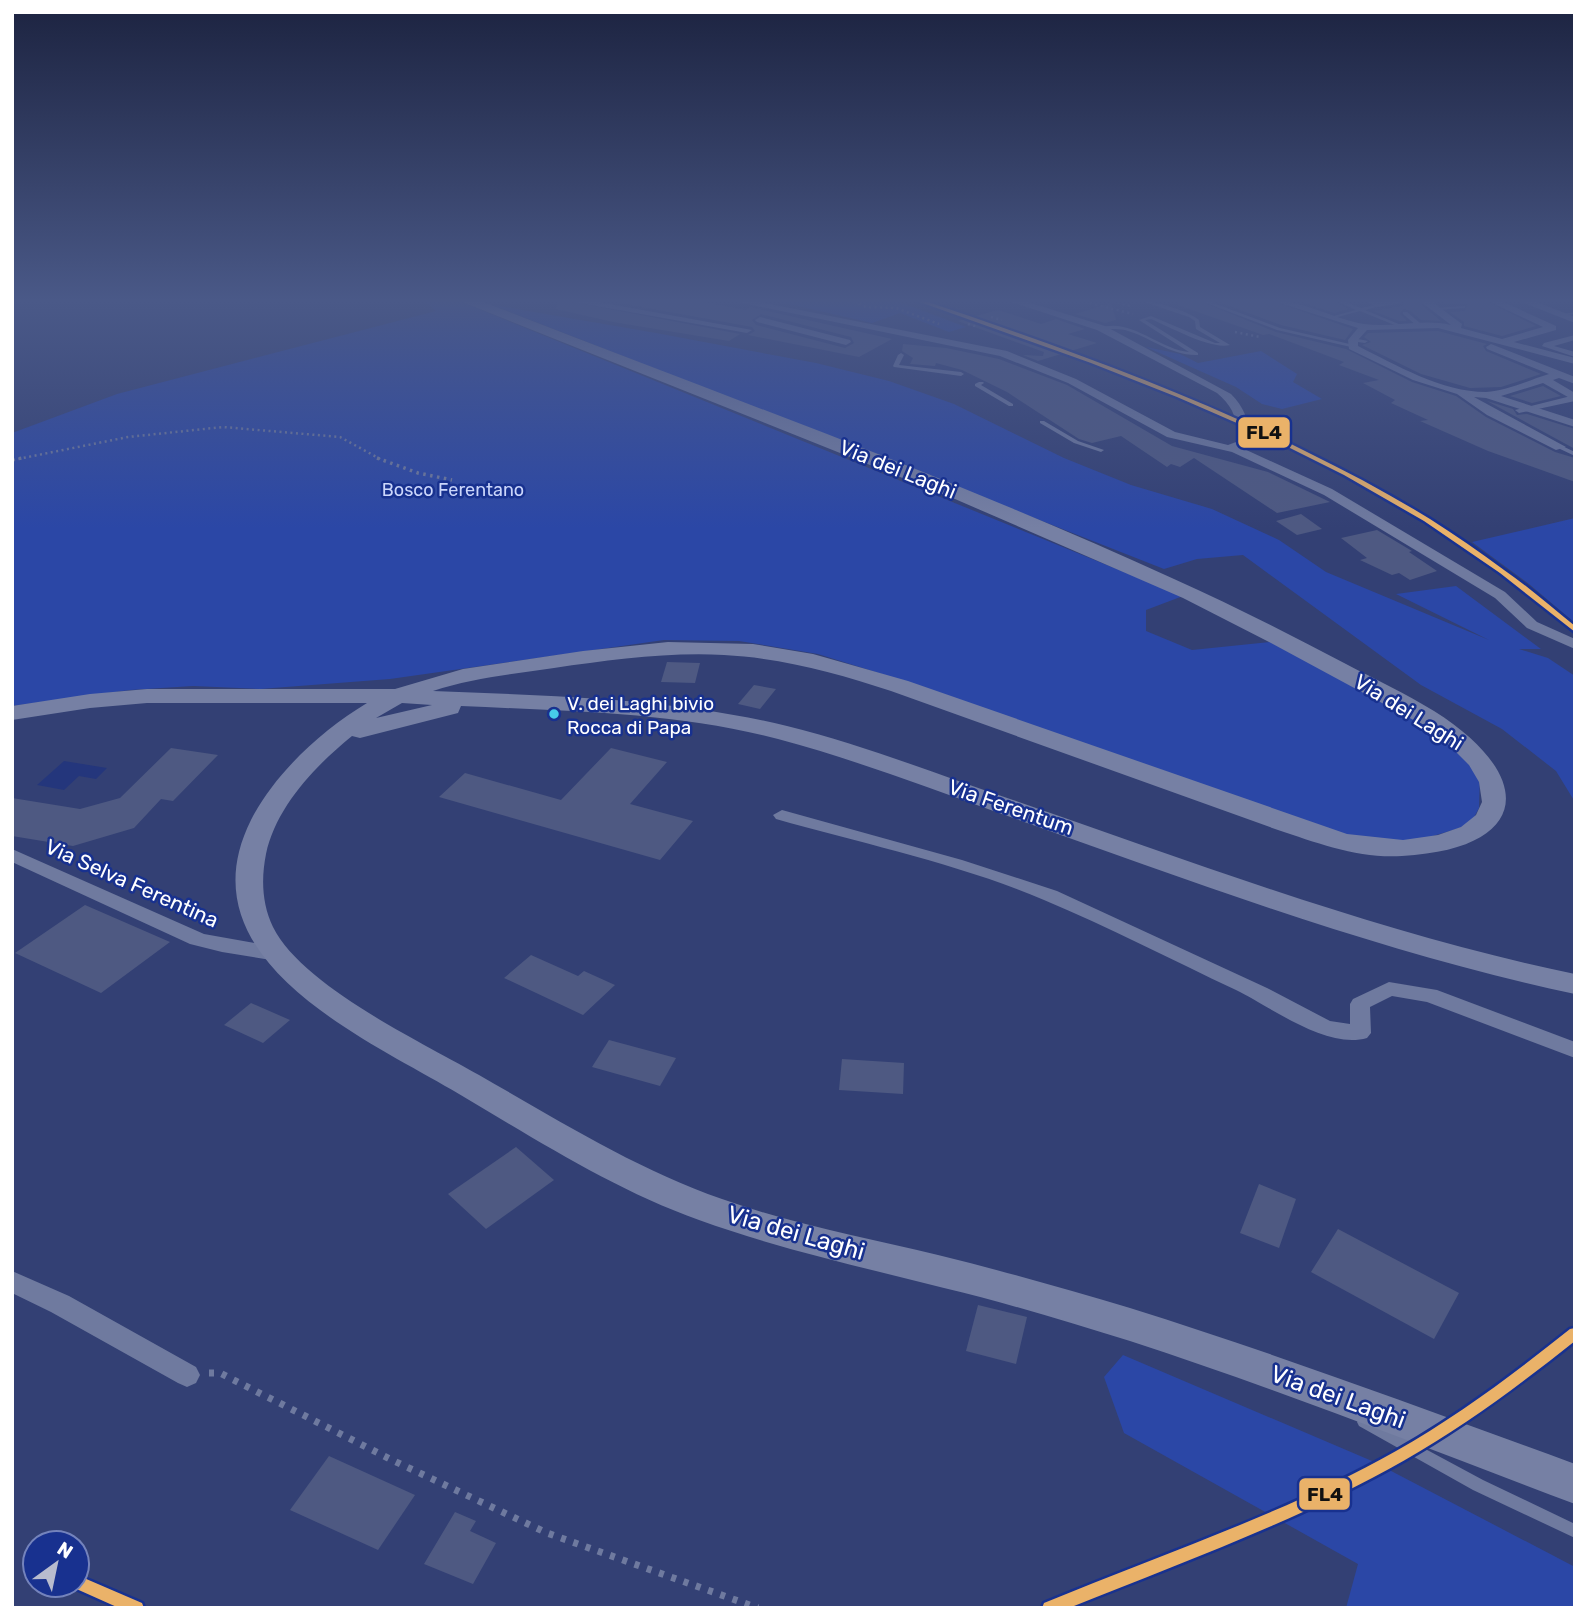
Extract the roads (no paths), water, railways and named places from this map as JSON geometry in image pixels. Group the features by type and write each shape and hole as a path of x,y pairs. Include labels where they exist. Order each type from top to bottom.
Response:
{"main road":[{"name":"Via dei Laghi","path":"659,377 1055,532 1224,609 1405,705 1454,736 1477,757 1490,774 1495,793 1493,809 1481,826 1451,839 1400,848 1360,844 1287,824 897,685 824,663 730,649 675,649 606,655 462,675 395,696 358,716 282,793 269,812 254,845 250,868 252,914 264,939 277,954 323,994 406,1048 602,1160 679,1198 790,1235 1031,1294 1200,1347 1575,1484"},
{"name":"Via dei Laghi","path":"320,752 390,714 435,697 606,655"},
{"path":"532,673 523,685 526,693 552,703"},
{"path":"281,697 462,675"},
{"path":"12,713 80,702 147,696 435,697"},
{"path":"281,697 307,704 322,715 326,726 320,752"},
{"name":"Via Ferentum","path":"435,697 679,712 784,733 904,770 1330,917 1489,966 1575,984"},
{"path":"360,731 419,715 503,701"}],"street":[{"path":"1061,377 1171,435 1235,449 1328,492 1489,589 1532,625 1575,645"},
{"path":"1191,377 1231,398 1237,405 1243,421 1243,442 1235,449"},
{"path":"1419,377 1452,389 1492,413 1560,447"},
{"path":"1487,395 1552,377"},
{"path":"1544,379 1575,398"},
{"path":"1452,389 1487,395 1522,409 1575,424"},
{"path":"1522,409 1575,398"},
{"path":"782,815 956,864 1050,895 1261,993 1325,1028 1360,1033 1360,1004 1389,989 1430,995 1575,1050"},
{"name":"Via Selva Ferentina","path":"12,855 197,939 277,954"},
{"path":"12,1281 60,1304 187,1375"}],"lane":[{"path":"981,383 977,385 1011,405"},
{"path":"1042,422 1076,442 1101,450"},
{"path":"1560,447 1575,454"},
{"path":"1286,1378 1468,1480 1575,1531"}],"place":[{"name":"V. dei Laghi bivio Rocca di Papa","path":"554,714"}],"park label":[{"name":"Bosco Ferentano","path":"453,490"}]}
